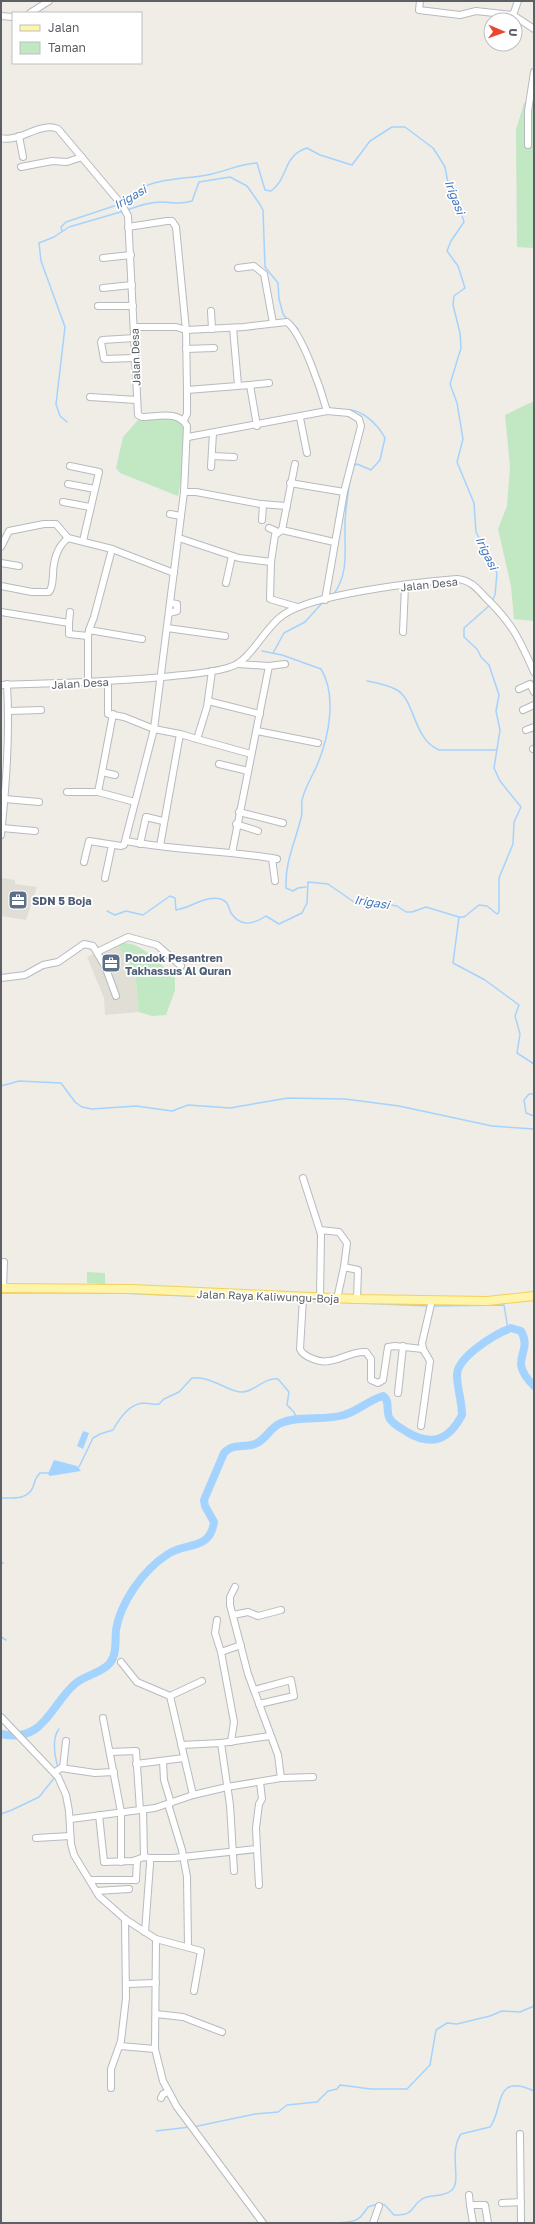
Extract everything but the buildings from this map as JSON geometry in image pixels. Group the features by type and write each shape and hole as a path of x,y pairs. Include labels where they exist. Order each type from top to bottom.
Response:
{"main road":[{"name":"Jalan Raya Kaliwungu-Boja","path":"2,1288 131,1290 303,1300 320,1296 431,1304 487,1301 534,1296"}],"street":[{"path":"32,12 49,1"},
{"path":"420,1 419,10 460,15 476,11 485,12"},
{"path":"514,12 518,1"},
{"path":"1,16 12,17"},
{"path":"523,22 534,29"},
{"path":"528,145 527,123 534,72"},
{"name":"Jalan Desa","path":"19,136 54,127 77,150 116,196 128,216 137,400 140,416 172,416 184,420"},
{"path":"1,138 6,140 19,136 23,157"},
{"path":"21,167 52,161 67,162 82,156"},
{"path":"84,862 89,841 123,846 126,841 154,729 179,538 188,437 187,426 184,420 186,414 187,390 186,330 178,236 175,223 167,221 128,227"},
{"path":"103,258 130,255"},
{"path":"238,268 254,266 264,274 273,323"},
{"path":"103,288 132,285"},
{"path":"98,306 133,306"},
{"path":"211,311 212,329"},
{"path":"134,327 176,327 186,330 234,328 287,322 294,330 311,365 327,411"},
{"path":"234,328 238,385"},
{"path":"134,338 102,340 101,342 105,359 135,358"},
{"path":"186,349 214,348"},
{"path":"187,390 269,383"},
{"path":"250,385 257,426"},
{"path":"90,397 137,400"},
{"path":"188,437 300,418 327,411 349,413 356,416 361,422 344,492 334,542 327,599"},
{"path":"300,418 307,453"},
{"path":"211,467 213,433"},
{"path":"212,456 234,457"},
{"path":"295,464 290,483 287,506 280,531 272,544 270,599 297,608"},
{"path":"70,466 98,472 83,541"},
{"path":"290,483 344,492"},
{"path":"68,484 95,488"},
{"path":"184,492 196,492 263,504 287,506"},
{"path":"63,502 90,507"},
{"path":"262,520 263,504"},
{"path":"170,514 181,516"},
{"path":"1,547 9,531 44,524 56,524 68,538 112,549 174,573"},
{"path":"269,528 334,542"},
{"path":"1,586 32,592 50,592 58,549 68,538"},
{"path":"179,538 232,556 271,562"},
{"path":"88,683 88,633 94,617 112,549"},
{"path":"226,583 232,556"},
{"path":"1,563 19,566"},
{"name":"Jalan Desa","path":"238,664 274,623 282,616 297,608 327,599 405,586 462,580 469,582 512,625 534,672"},
{"path":"403,632 405,586"},
{"path":"1,612 68,623"},
{"path":"70,612 68,623 69,634 88,633 142,639"},
{"path":"167,628 225,636"},
{"name":"Jalan Desa","path":"4,685 88,683 212,671 238,664 269,666 285,664"},
{"path":"232,852 236,824 257,731 269,666"},
{"path":"197,739 208,701 212,671"},
{"path":"108,681 107,713 154,729 180,734 252,754"},
{"path":"519,689 532,682 534,692"},
{"path":"1,835 9,711 4,685"},
{"path":"208,701 260,714"},
{"path":"522,710 534,705"},
{"path":"9,711 41,710"},
{"path":"98,792 112,714"},
{"path":"526,730 534,726"},
{"path":"257,731 318,743"},
{"path":"160,846 174,758 180,734"},
{"path":"219,764 248,771"},
{"path":"102,772 115,775"},
{"path":"67,792 98,792 135,802"},
{"path":"3,802 39,802"},
{"path":"239,812 283,823"},
{"path":"140,844 146,817 163,821"},
{"path":"236,824 258,830"},
{"path":"2,828 35,831"},
{"path":"126,841 140,844 232,852 274,859 275,881"},
{"path":"105,878 112,845"},
{"path":"97,952 128,937 158,945 181,966"},
{"path":"1,978 25,975 43,965 58,962 84,944 93,946 97,952 105,966 116,996"},
{"path":"303,1178 320,1230 320,1296"},
{"path":"320,1230 339,1232 347,1243 344,1268 337,1297"},
{"path":"2,1288 4,1262"},
{"path":"344,1268 358,1270 357,1298"},
{"path":"303,1300 300,1349 307,1356 327,1362 351,1353 366,1352 371,1359 371,1380 378,1383 383,1380 388,1347 403,1346 423,1349"},
{"path":"421,1426 430,1361 423,1349 423,1337 431,1304"},
{"path":"398,1393 403,1346"},
{"path":"235,1587 229,1600 254,1690 278,1755 281,1778"},
{"path":"233,1615 248,1612 258,1616 281,1610"},
{"path":"217,1620 215,1633 234,1722 231,1742"},
{"path":"220,1652 241,1645"},
{"path":"121,1662 137,1682 170,1696 202,1681"},
{"path":"254,1690 291,1680 294,1696 259,1704"},
{"path":"170,1696 193,1795"},
{"path":"1,1717 58,1771 66,1795 71,1819 70,1836 74,1855 105,1903 125,1920 156,1938 201,1951 194,1991"},
{"path":"104,1718 121,1812 121,1862"},
{"path":"181,1745 231,1742 270,1736"},
{"path":"58,1771 66,1741"},
{"path":"221,1743 228,1787 234,1850 234,1871"},
{"path":"110,1752 136,1751 136,1764 147,1858 145,1932"},
{"path":"136,1764 184,1758"},
{"path":"163,1761 164,1780 187,1877 188,1946"},
{"path":"58,1771 95,1773 114,1772"},
{"path":"71,1819 141,1810 169,1804 193,1795 228,1787 281,1778 313,1777"},
{"path":"259,1885 256,1828 259,1804 262,1799 260,1782"},
{"path":"99,1815 104,1862 121,1862 147,1858 183,1857 234,1850 257,1849"},
{"path":"36,1838 70,1836"},
{"path":"91,1880 136,1880 137,1860"},
{"path":"96,1890 129,1889"},
{"path":"111,2088 112,2062 120,2046 127,1984 125,1920"},
{"path":"156,1938 155,2049 160,2072 168,2092 263,2223"},
{"path":"127,1984 156,1983"},
{"path":"156,2014 183,2017 222,2032"},
{"path":"120,2046 155,2049"},
{"path":"161,2098 163,2094 168,2092"},
{"path":"520,2134 521,2223"},
{"path":"468,2195 473,2223"},
{"path":"502,2203 521,2202"},
{"path":"470,2205 486,2205 488,2223"},
{"path":"372,2223 379,2206"}],"shaded area":[{"path":"2,878 15,880 15,884 37,887 26,920 1,916"},
{"path":"118,946 135,973 139,1012 105,1015 104,998 87,957 96,953 101,954"}],"green space":[{"path":"534,102 534,248 517,247 516,130 524,103"},
{"path":"534,401 534,621 514,619 511,586 498,529 507,506 510,466 505,415"},
{"path":"173,418 182,422 185,427 186,436 183,469 178,496 120,473 116,468 123,437 139,419"},
{"path":"125,943 132,944 146,951 175,978 175,990 166,1015 152,1016 139,1012 135,973 118,946"},
{"path":"87,1272 105,1273 105,1284 87,1283"}],"water":[{"path":"83,1431 89,1433 83,1449 77,1446"},
{"path":"54,1460 77,1466 81,1471 50,1476 48,1474"}],"waterway":[{"name":"Irigasi","path":"123,203 141,188 156,182 204,176 257,163 265,190 271,191 281,180 293,156 299,152 307,148 320,155 352,165 370,141 392,127 405,127 433,148 445,167 448,183 456,196 464,222 451,241 447,251 458,266 465,288 454,296 453,305 460,333 461,348 450,384 457,403 463,439 457,462 474,503 476,532 497,573 495,595 492,601"},
{"name":"Irigasi","path":"127,210 152,203 179,203 192,201 199,182 230,177 247,186 263,210 265,267 278,283 279,299 283,314 287,319"},
{"name":"Irigasi","path":"62,231 61,227 66,222 120,204"},
{"path":"67,422 60,416 56,404 65,327 41,261 39,243 54,237 69,227 124,211"},
{"name":"Irigasi","path":"293,324 298,329 299,334"},
{"name":"Irigasi","path":"345,410 351,410 369,418 385,438 380,460 371,470 357,464 353,466"},
{"name":"Irigasi","path":"333,595 342,578 344,569 346,505 350,479"},
{"name":"Irigasi","path":"273,653 284,633 305,622 323,602"},
{"name":"Irigasi","path":"107,911 115,915 126,911 143,915 170,896 175,898 176,910 204,900 215,898 226,902 235,918 243,923 252,923 266,916 279,924 302,913 307,903 308,882 328,884 354,902 362,904 373,902 397,906 406,912 412,912 426,907 459,917 464,917 479,905 487,906 497,914 499,912 499,878 513,844 514,822 521,807 500,781 494,768 500,730 496,711 499,695 489,665 481,657 477,649 464,637 464,628 490,605"},
{"name":"Irigasi","path":"262,651 282,655 321,669 326,679 329,691 330,716 325,741 318,763 303,795 302,816 287,869 286,888 293,891 298,888 306,887"},
{"name":"Irigasi","path":"367,681 390,687 403,695 408,702 419,729 424,737 430,745 439,750 496,750"},
{"path":"459,917 453,963 485,980 519,1005 515,1016 520,1034 517,1053 534,1064"},
{"path":"1,1086 19,1081 61,1083 75,1102 82,1107 92,1109 136,1106 172,1111 188,1105 230,1108 288,1098 345,1099 399,1106 492,1126 534,1129"},
{"path":"534,1094 529,1094 524,1100 526,1113 534,1116"},
{"path":"1,1293 120,1293 301,1301"},
{"path":"305,1301 355,1303"},
{"path":"359,1303 429,1306"},
{"path":"433,1306 504,1305 508,1329"},
{"path":"1,1734 16,1736 28,1733 37,1728 46,1720 67,1691 76,1683 103,1669 110,1663 115,1652 116,1630 120,1614 137,1583 158,1561 168,1554 175,1550 202,1542 208,1538 212,1531 214,1522 205,1506 204,1500 224,1453 227,1450 235,1447 255,1444 262,1440 274,1427 281,1423 296,1419 328,1418 344,1415 383,1396 387,1401 389,1416 396,1425 416,1437 432,1440 439,1438 451,1430 457,1424 462,1415 457,1375 463,1361 478,1347 496,1335 511,1328 521,1331 525,1345 521,1362 522,1369 526,1377 534,1386"},
{"path":"79,1467 93,1438 113,1430 121,1417 129,1409 143,1403 159,1404 164,1399 179,1392 192,1378 212,1381 234,1391 240,1392 250,1390 268,1380 278,1379 289,1392 287,1405 294,1412 297,1420"},
{"path":"1,1498 24,1496 31,1491 36,1478 40,1473 49,1473"},
{"path":"1,1637 6,1640"},
{"path":"58,1768 54,1743 59,1729"},
{"path":"1,1814 39,1797 55,1777"},
{"path":"193,2127 255,2114 278,2112 287,2105 317,2102 328,2091 337,2089 340,2085 371,2089 407,2089 430,2065 436,2030 447,2023 457,2024 490,2016 502,2011 520,2012 534,2006"},
{"path":"381,2204 385,2205 394,2215 401,2215 409,2212 422,2199 445,2194 452,2190 455,2186 456,2180 455,2157 457,2141 461,2134 490,2127 494,2120 502,2095 506,2089 512,2086 521,2086 534,2091"},
{"path":"156,2131 190,2127"},
{"path":"339,2223 356,2220 362,2216 368,2207 377,2204"}],"place":[{"name":"SDN 5 Boja","path":"18,900"},
{"name":"Pondok Pesantren Takhassus Al Quran","path":"111,963"}]}
